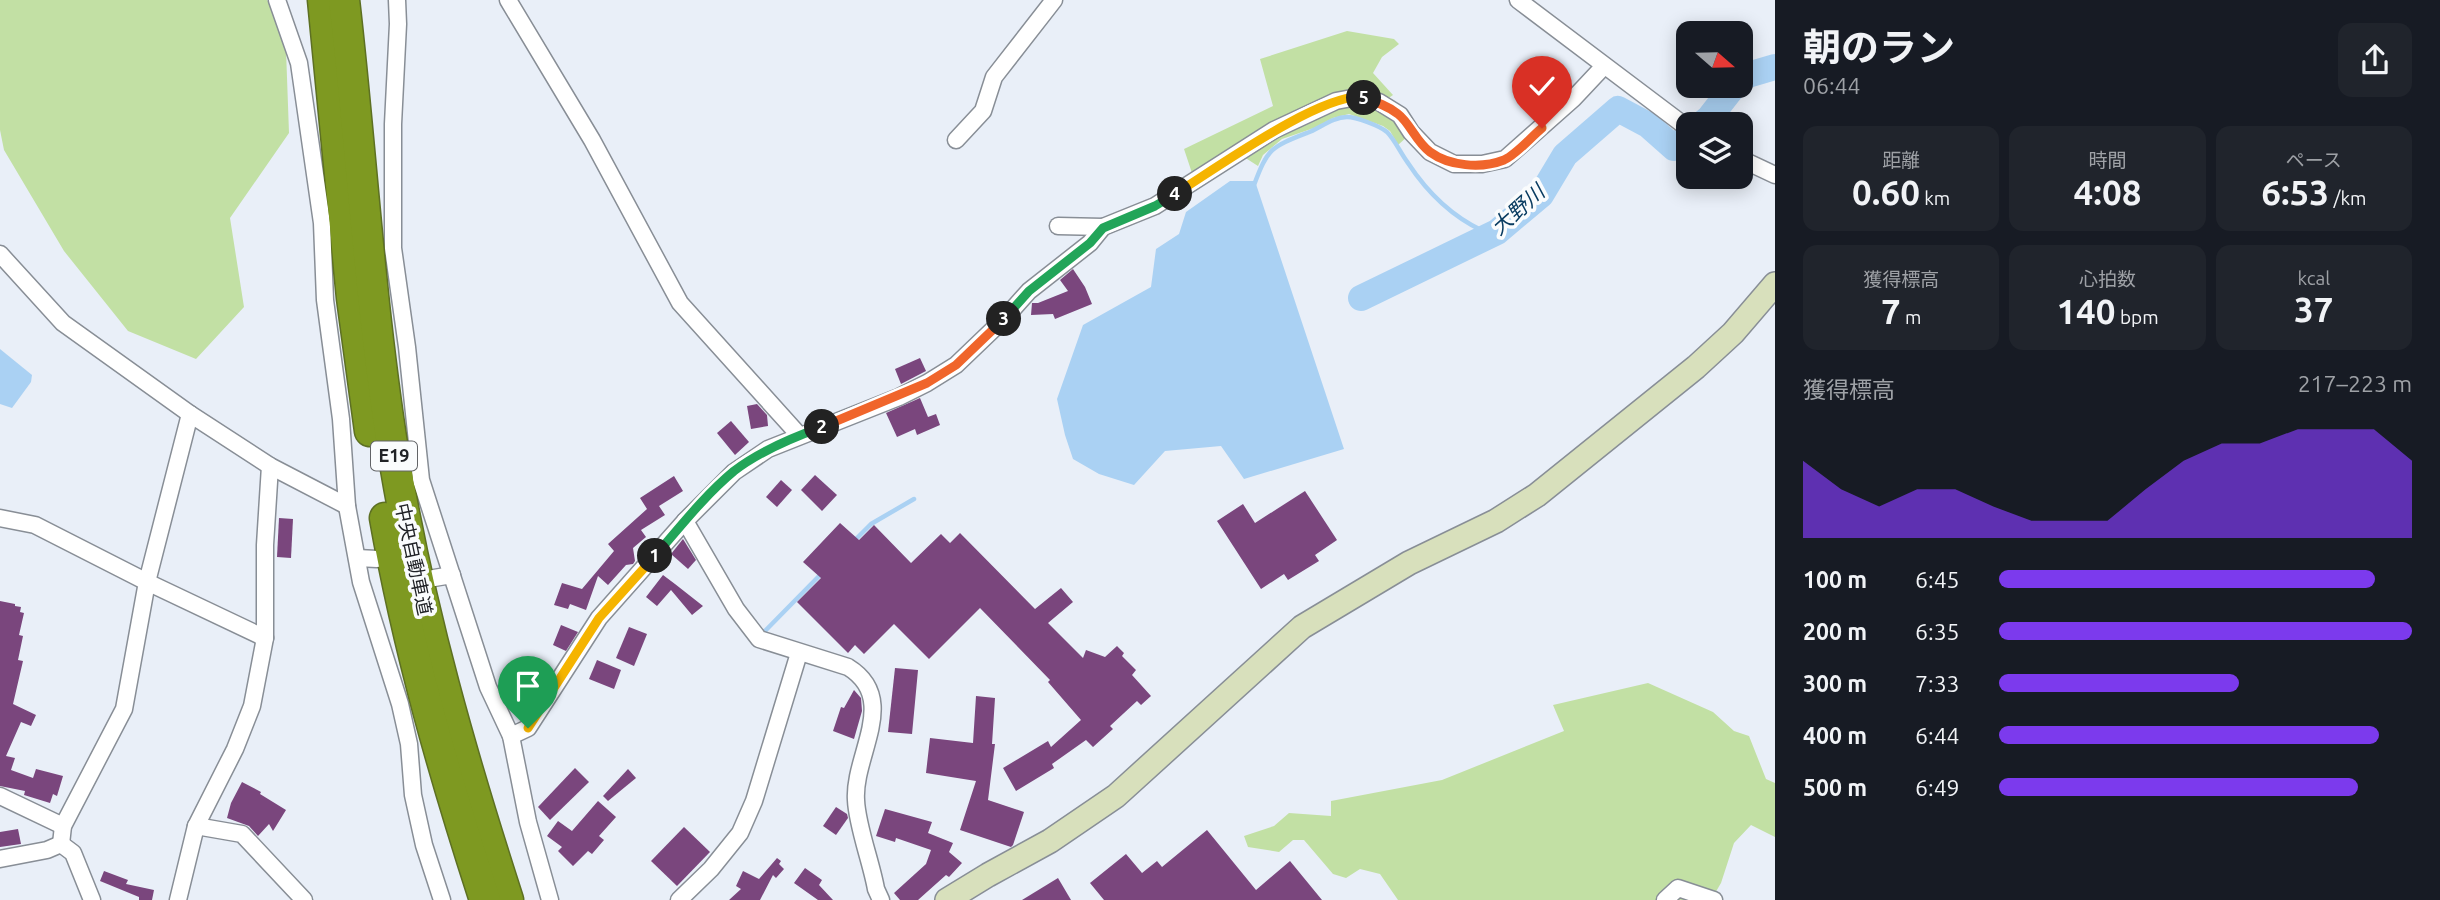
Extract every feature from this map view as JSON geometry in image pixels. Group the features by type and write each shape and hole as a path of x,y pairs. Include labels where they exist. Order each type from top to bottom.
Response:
{"highway":[{"name":"中央自動車道","path":"323,0 352,298 377,474 416,668 447,783 485,900"},
{"name":"中央自動車道","path":"344,0 373,295 396,469 436,662 467,774 508,900"}],"street":[{"path":"277,0 299,63 322,223 325,300 341,418 347,506 361,582 400,704 409,744 416,807 424,845 442,900"},
{"path":"397,0 393,248 421,480 488,687 511,736 528,822 550,900"},
{"path":"508,0 592,140 680,303 799,435"},
{"path":"956,140 982,111 994,77 1054,0"},
{"path":"1518,0 1676,119"},
{"path":"1058,226 1103,228 1155,206 1274,130 1336,101 1357,97 1379,102 1400,115 1411,132 1430,152 1454,164 1482,164 1504,159 1557,114 1604,66"},
{"path":"1753,165 1775,175"},
{"path":"511,736 528,728 599,618 734,472 768,449 899,397 956,365 1029,291 1090,243 1103,228"},
{"path":"0,254 63,323 190,414 270,467 347,506"},
{"path":"947,900 1050,841 1116,796 1301,627 1409,563 1496,521 1537,495 1696,367 1733,333 1775,284"},
{"path":"61,845 63,826 124,709 147,582 190,414"},
{"path":"178,900 196,826 235,749 253,706 265,638 265,545 270,467"},
{"path":"0,518 35,525 265,638"},
{"path":"685,522 736,609 759,639 848,667 856,672 871,695 875,713 855,785 856,805 881,900"},
{"path":"357,558 377,559"},
{"path":"434,578 452,575"},
{"path":"679,900 711,869 740,833 754,801 799,653"},
{"path":"0,796 63,826"},
{"path":"196,826 242,834 304,900"},
{"path":"0,859 61,845"},
{"path":"61,845 73,853 92,900"},
{"path":"1665,900 1678,888 1714,900"}],"green space":[{"path":"0,0 267,0 285,22 289,133 230,218 244,307 196,359 128,331 64,251 4,150 0,130"},
{"path":"1347,31 1394,39 1399,44 1382,57 1373,73 1393,95 1373,109 1396,121 1408,136 1398,145 1390,131 1383,126 1349,114 1282,139 1263,155 1258,166 1244,157 1192,173 1184,149 1273,106 1260,59"},
{"path":"1648,683 1713,712 1734,731 1749,736 1766,779 1775,783 1775,837 1751,825 1734,843 1721,883 1711,900 1398,900 1380,874 1360,869 1346,878 1333,874 1304,840 1293,840 1279,852 1248,847 1244,836 1274,826 1289,813 1331,816 1331,801 1442,780 1564,731 1553,705"}],"water":[{"path":"1230,181 1255,181 1344,449 1244,479 1221,446 1165,451 1134,485 1099,474 1073,459 1057,399 1083,325 1151,287 1156,249 1179,234 1186,212"},
{"path":"0,349 32,375 31,382 12,408 0,404"}],"building":[{"path":"1073,269 1092,304 1055,319 1053,314 1031,315 1032,303 1068,291 1060,280"},
{"path":"920,358 926,371 901,384 895,369"},
{"path":"920,398 928,417 936,414 940,425 917,435 915,429 897,437 886,413"},
{"path":"757,404 767,415 768,426 751,429 747,406"},
{"path":"731,421 749,442 735,455 717,433"},
{"path":"815,475 837,495 822,511 801,490"},
{"path":"674,476 683,491 659,506 665,515 641,530 646,537 633,548 633,564 626,565 608,585 598,576 586,610 570,604 568,609 554,605 562,583 582,589 614,551 608,544 647,509 640,498"},
{"path":"781,480 792,490 777,507 766,497"},
{"path":"1305,491 1337,540 1315,555 1319,561 1288,580 1284,574 1261,589 1217,521 1243,504 1255,523"},
{"path":"279,518 293,519 291,558 277,557"},
{"path":"840,523 859,540 874,525 911,563 941,534 950,543 960,533 1035,609 1061,588 1073,602 1048,623 1083,658 1086,650 1105,657 1117,646 1124,653 1122,656 1136,670 1132,675 1151,696 1141,705 1137,701 1110,726 1113,729 1093,747 1086,740 1052,764 1054,768 1016,791 1003,768 1048,741 1051,747 1081,720 1048,682 1050,680 980,608 929,659 894,624 864,654 855,645 848,653 797,602 821,578 803,562"},
{"path":"683,539 696,560 688,569 671,554"},
{"path":"663,575 703,606 692,615 671,590 657,606 646,597"},
{"path":"0,601 21,607 20,612 24,613 19,635 23,636 18,660 23,661 13,704 36,715 31,726 21,722 6,756 15,758 11,770 33,778 36,769 63,776 57,796 53,794 50,803 24,795 25,791 0,786"},
{"path":"561,625 578,632 566,651 553,645"},
{"path":"629,627 647,634 634,666 616,658"},
{"path":"597,660 621,670 614,689 589,679"},
{"path":"895,668 918,670 912,734 888,732"},
{"path":"854,690 861,698 862,711 854,739 833,731 841,707 844,708"},
{"path":"976,696 995,698 992,744 995,744 988,800 1024,812 1011,847 960,830 976,781 926,773 930,738 973,743"},
{"path":"575,768 589,782 550,820 538,807"},
{"path":"628,769 636,778 608,801 603,796"},
{"path":"242,782 286,810 273,831 269,824 258,836 249,826 227,818"},
{"path":"598,801 616,817 599,836 604,840 592,854 588,851 573,866 558,851 562,847 547,836 558,821 572,831"},
{"path":"836,807 847,814 848,818 836,835 823,826"},
{"path":"885,809 932,822 928,833 953,843 949,852 962,863 949,877 946,875 918,900 900,900 894,893 926,864 931,850 896,838 895,842 876,836"},
{"path":"684,827 710,852 677,886 651,861"},
{"path":"18,829 21,844 0,847 0,832"},
{"path":"1207,830 1256,890 1290,861 1322,900 1104,900 1090,883 1126,854 1142,873 1157,861 1162,867"},
{"path":"777,858 784,869 776,878 773,875 760,900 729,900 741,889 736,886 743,871 759,879"},
{"path":"805,868 822,880 819,885 833,900 818,900 794,883"},
{"path":"104,871 128,880 126,884 154,890 152,900 139,900 139,897 100,881"},
{"path":"1058,878 1071,900 1022,900"}],"waterway":[{"name":"大野川","path":"1754,73 1775,67"},
{"name":"大野川","path":"1714,112 1725,98"},
{"name":"大野川","path":"1361,298 1497,232 1541,195 1565,155 1618,109 1648,125 1674,148 1676,146"},
{"path":"1254,185 1272,150 1332,121 1351,117 1387,132 1423,184 1450,211 1483,231 1490,228 1497,232"},
{"path":"853,542 871,524 914,499"},
{"path":"764,632 822,573"}],"route":[{"path":"528,728 599,618 734,472 768,449 899,397 956,365 1029,291 1090,243 1103,228 1155,206 1274,130 1336,101 1357,97 1379,102 1400,115 1411,132 1430,152 1454,164 1482,164 1504,159 1542,128"}]}
